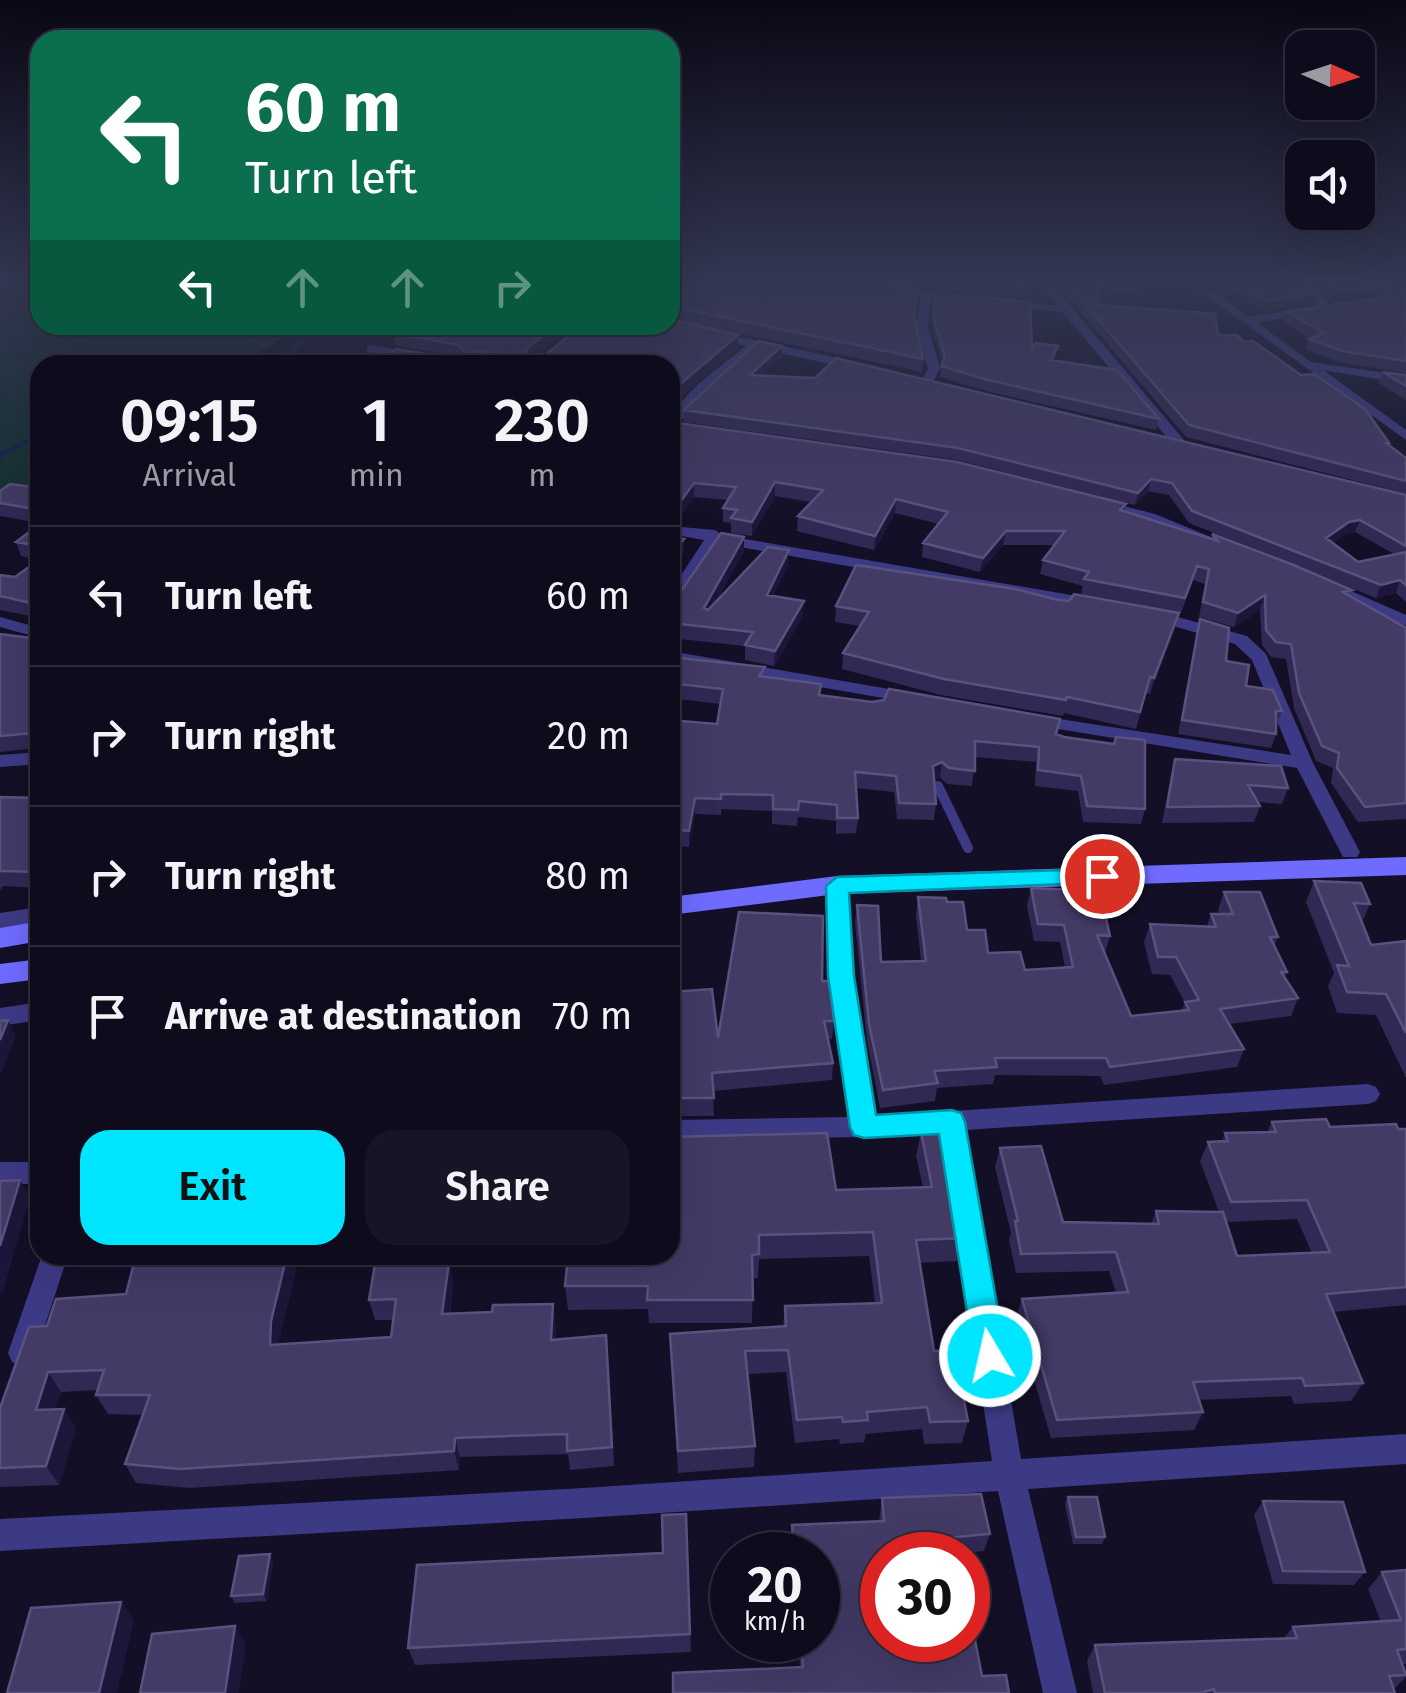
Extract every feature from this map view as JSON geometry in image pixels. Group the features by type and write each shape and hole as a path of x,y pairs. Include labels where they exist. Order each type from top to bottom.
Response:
{"main road":[{"path":"680,905 837,886 1406,866"},
{"path":"0,938 30,934"},
{"path":"0,974 30,970"}],"street":[{"path":"680,413 734,362"},
{"path":"839,362 879,371"},
{"path":"928,381 934,368 932,362"},
{"path":"1110,362 1179,443"},
{"path":"1305,362 1406,436"},
{"path":"1308,364 1406,380"},
{"path":"908,377 946,386"},
{"path":"680,429 687,430"},
{"path":"1161,439 1197,448"},
{"path":"1092,502 1150,517 1240,551"},
{"path":"680,531 1106,606"},
{"path":"680,589 715,535"},
{"path":"1310,578 1406,621"},
{"path":"1125,610 1207,628 1240,640 1260,658 1304,764 1350,852"},
{"path":"0,622 30,630"},
{"path":"680,658 932,701"},
{"path":"1008,716 1304,764"},
{"path":"0,761 30,759"},
{"path":"837,886 841,976 864,1127"},
{"path":"0,921 30,916"},
{"path":"0,1017 30,1012"},
{"path":"680,1130 864,1127 1368,1094"},
{"path":"952,1122 1009,1474 1060,1693"},
{"path":"0,1173 30,1172"},
{"path":"12,1382 52,1265"},
{"path":"0,1535 584,1503 1406,1449"}],"lane":[{"path":"938,786 968,848"}],"green space":[{"path":"0,362 30,362 30,492 0,510"}],"building":[{"path":"680,362 706,362 680,384"},
{"path":"735,362 764,362 750,375 815,378 832,362 853,362 1406,495 1406,546 1360,520 1349,522 1326,538 1358,562 1406,552 1406,585 1400,580 1381,585 1192,511 1172,483 1151,479 1138,493 958,448 684,410"},
{"path":"943,362 1064,362 1117,370 1159,419 988,380 941,366"},
{"path":"1135,362 1283,362 1301,375 1314,374 1365,409 1386,443 1406,458 1406,481 1189,425"},
{"path":"1383,372 1406,375 1406,386"},
{"path":"680,423 957,462 1126,504 1120,510 1218,541 1212,534 1352,590 1343,592 1406,628 1406,803 1365,807 1337,768 1339,753 1322,746 1299,693 1291,644 1276,642 1266,630 1265,595 1238,613 1203,602 1209,569 1197,566 1185,598 1084,579 1089,572 1043,560 1065,531 1006,531 983,558 923,543 948,512 896,499 875,536 798,516 823,490 775,482 752,522 731,518 737,510 723,508 736,487 694,483 680,502"},
{"path":"10,484 30,487 30,508 0,503 0,491"},
{"path":"30,532 30,544 16,542"},
{"path":"721,533 744,537 704,608 708,610 768,547 789,550 767,595 804,601 775,651 745,645 753,632 680,624 680,593"},
{"path":"856,565 1015,589 1058,600 1069,601 1074,594 1179,613 1154,678 1150,677 1140,712 944,679 843,653 869,612 836,606"},
{"path":"30,566 30,603 0,596 0,575 15,577"},
{"path":"1200,619 1229,628 1226,661 1249,665 1246,686 1273,690 1282,711 1276,711 1276,734 1182,720"},
{"path":"0,634 30,638 30,733 0,736"},
{"path":"680,658 765,667 759,676 821,684 819,695 872,702 884,700 889,689 1060,719 1056,734 1064,737 1114,744 1116,737 1145,740 1145,809 1087,806 1081,776 1038,770 1039,747 975,741 975,771 949,768 942,762 933,766 936,804 899,803 896,776 855,772 858,818 837,818 837,805 799,801 798,810 773,809 773,795 721,794 721,799 695,798 689,831 680,830 680,721 717,724 723,689 680,684"},
{"path":"1175,759 1281,766 1288,788 1248,785 1260,806 1167,807"},
{"path":"0,797 30,798 30,872 0,871"},
{"path":"1314,881 1361,883 1370,904 1354,903 1371,945 1406,941 1406,1033 1386,994 1347,992 1337,965 1349,966"},
{"path":"1031,888 1100,891 1110,936 1097,935 1131,1016 1189,1010 1185,1002 1199,1000 1176,957 1158,957 1150,924 1216,927 1211,914 1233,914 1224,892 1260,892 1278,937 1270,937 1287,972 1281,972 1298,998 1220,1009 1244,1049 1110,1067 1106,1058 995,1058 997,1067 934,1071 938,1083 883,1090 869,1024 857,905 878,906 881,962 926,961 918,897 963,902 967,930 985,930 988,953 1020,952 1025,970 1073,967 1064,925 1038,924"},
{"path":"739,912 823,916 822,981 830,981 834,1021 824,1021 833,1063 712,1073 714,1098 680,1098 680,991 712,989 718,1038"},
{"path":"8,1020 0,1040 0,1021"},
{"path":"1326,1119 1330,1127 1396,1124 1398,1129 1406,1129 1406,1287 1326,1294 1363,1383 1305,1386 1302,1378 1193,1382 1203,1412 1057,1420 1022,1299 1128,1292 1116,1252 1021,1254 1018,1221 1000,1148 1041,1146 1063,1222 1159,1224 1156,1211 1223,1212 1237,1256 1330,1252 1307,1200 1231,1202 1208,1142 1228,1141 1225,1133 1276,1132 1272,1122"},
{"path":"936,1129 942,1137 963,1238 916,1240 934,1351 954,1350 968,1421 930,1422 927,1407 867,1412 868,1420 797,1420 788,1350 745,1351 755,1446 678,1451 670,1334 786,1326 785,1306 882,1303 873,1232 759,1235 759,1254 752,1255 753,1300 647,1300 648,1286 565,1286 567,1265 680,1265 680,1137 827,1133 836,1190 932,1187 921,1132"},
{"path":"20,1180 0,1246 0,1181"},
{"path":"133,1265 285,1265 271,1321 270,1345 391,1337 396,1299 369,1300 375,1265 449,1265 442,1314 492,1312 493,1305 553,1304 551,1340 606,1335 612,1447 567,1451 567,1434 455,1438 454,1451 180,1469 125,1464 150,1395 96,1395 104,1370 48,1372 36,1410 64,1409 46,1466 0,1468 0,1408 29,1327 47,1326 56,1299 126,1294"},
{"path":"981,1494 990,1532 860,1532 860,1662 979,1662 982,1676 1006,1675 1009,1693 673,1693 673,1673 840,1662 840,1532 792,1532 792,1525 884,1521 882,1498"},
{"path":"1068,1497 1097,1497 1105,1537 1076,1537"},
{"path":"1263,1501 1343,1502 1365,1572 1283,1571"},
{"path":"686,1514 690,1634 408,1648 417,1565 663,1553 662,1515"},
{"path":"270,1554 263,1594 231,1596 239,1556"},
{"path":"1406,1570 1406,1649 1397,1650 1406,1675 1389,1676 1395,1693 1215,1693 1214,1689 1200,1693 1105,1693 1095,1645 1297,1638 1293,1627 1401,1620 1382,1572"},
{"path":"121,1602 99,1693 7,1693 31,1608"},
{"path":"235,1626 225,1693 140,1693 152,1634"}],"waterway":[{"path":"4,453 0,455 30,441"}],"route":[{"path":"990,1356 952,1122 864,1127 841,976 837,886 1102,876"}]}
